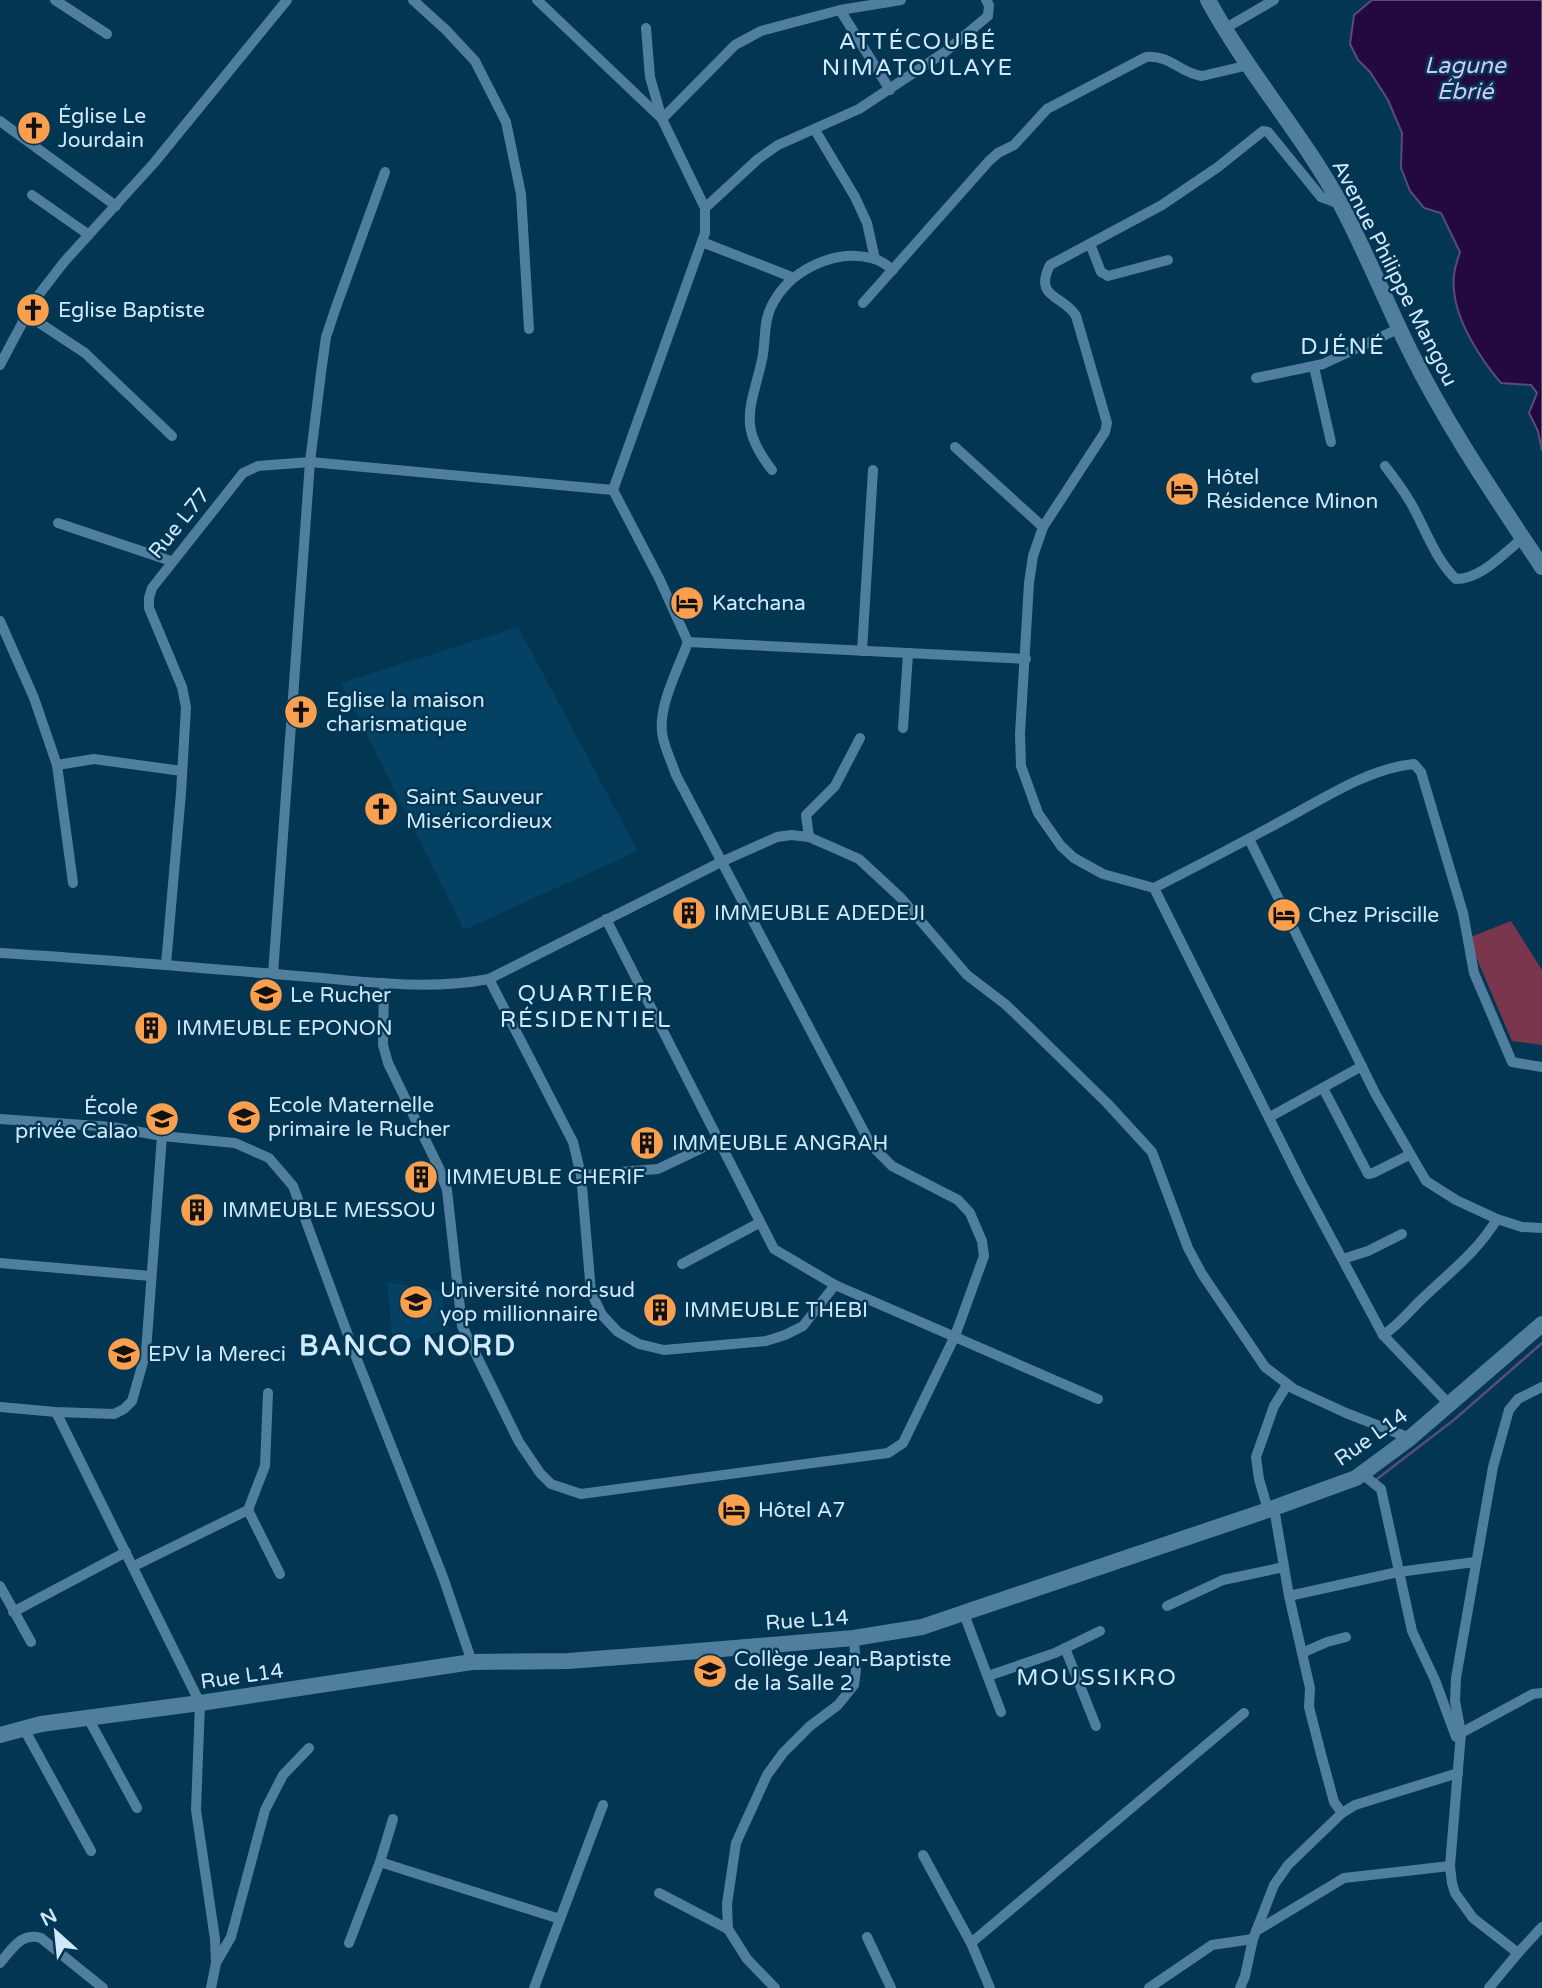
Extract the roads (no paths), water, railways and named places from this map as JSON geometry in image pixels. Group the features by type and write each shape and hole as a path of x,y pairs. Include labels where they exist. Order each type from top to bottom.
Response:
{"street":[{"path":"55,0 107,34"},
{"path":"0,365 26,314 64,262 116,206 287,0"},
{"path":"413,0 475,61 506,122 521,194 529,329"},
{"path":"537,0 662,119"},
{"path":"662,119 735,45 761,31 841,10 901,0"},
{"path":"705,208 758,159 778,145 859,109 945,52 988,16 989,5 986,0"},
{"name":"Avenue Philippe Mangou","path":"1208,0 1224,29 1298,136 1340,204 1446,418 1542,567"},
{"path":"1224,29 1274,0"},
{"path":"841,10 890,89"},
{"path":"384,983 383,1045 388,1063 447,1190 457,1295 463,1326 519,1442 540,1474 551,1484 580,1494 888,1453 904,1443 955,1336 984,1256 978,1227 958,1200 892,1166 870,1145 676,775 663,738 661,722 663,707 688,642 659,578 613,490 702,242 707,220 705,208 662,119 650,77 646,28"},
{"path":"863,303 989,161 1014,145 1035,121 1055,104 1146,57 1158,56 1202,76 1249,65"},
{"path":"0,121 116,206"},
{"path":"815,130 855,197 867,223 875,259"},
{"path":"1340,204 1321,197 1266,130 1162,205 1050,265 1045,281 1052,298 1066,304 1076,316 1107,424 1105,432 1044,527 1033,556 1028,583 1020,734 1021,766 1038,813 1061,846 1074,858 1103,874 1154,888 1356,782 1414,764 1421,772 1462,913 1474,973 1512,1062 1542,1067"},
{"path":"272,974 310,462 326,337 385,172"},
{"path":"32,195 89,235"},
{"path":"702,242 789,276 790,280"},
{"path":"1090,244 1101,272 1108,276 1168,260"},
{"path":"772,470 761,456 751,434 750,410 764,348 767,317 775,301 790,280 824,260 849,257 875,259 893,270"},
{"path":"26,314 85,353 172,436"},
{"path":"1256,378 1314,367 1400,328"},
{"path":"1314,367 1331,442"},
{"path":"955,447 1044,527"},
{"name":"Rue L77","path":"166,964 182,771 184,697 149,608 152,588 243,473 250,468 310,462 613,490"},
{"path":"1385,466 1408,498 1442,561 1456,579 1477,573 1523,538"},
{"path":"862,651 873,470"},
{"path":"58,523 171,561"},
{"path":"0,621 34,698 57,765 73,883"},
{"path":"688,642 1026,659"},
{"path":"903,728 908,654"},
{"path":"809,837 806,815 835,786 860,738"},
{"path":"57,765 94,760 182,771"},
{"path":"0,953 384,983 457,985 489,979 721,862 777,837 809,837 859,859 880,877 967,975 1005,1004 1107,1103 1152,1152 1188,1248 1202,1274 1265,1367 1287,1385 1346,1413 1410,1438"},
{"path":"1249,839 1362,1066 1409,1155 1426,1181 1496,1219 1522,1227 1542,1228"},
{"path":"1154,888 1307,1194 1383,1335 1449,1404"},
{"path":"606,919 774,1249 835,1286 1098,1399"},
{"path":"489,979 569,1130 581,1175 591,1292 602,1315 618,1332 639,1344 664,1350 766,1341 803,1326 835,1286"},
{"path":"1270,1117 1362,1066"},
{"path":"1323,1088 1368,1174 1409,1155"},
{"path":"0,1119 111,1127 162,1136 235,1143 269,1158 293,1186 356,1357 443,1577 472,1662"},
{"path":"0,1407 114,1414 132,1401 146,1352 162,1136"},
{"path":"581,1175 657,1168 719,1140"},
{"path":"1383,1335 1401,1322 1422,1298 1479,1246 1496,1219"},
{"path":"682,1264 759,1223"},
{"path":"1343,1259 1368,1251 1402,1234"},
{"path":"0,1263 151,1276"},
{"name":"Rue L14","path":"0,1735 23,1727 472,1662 568,1661 854,1638 922,1627 1271,1509 1362,1474 1410,1438 1542,1324"},
{"path":"1287,1385 1274,1406 1256,1457 1259,1479 1271,1509 1310,1688 1309,1707 1334,1802 1342,1813"},
{"path":"1518,1953 1473,1918 1455,1893 1450,1866 1461,1733 1455,1701 1456,1678 1493,1467 1509,1410 1518,1399 1542,1387"},
{"path":"134,1566 248,1510 265,1466 268,1393"},
{"path":"56,1412 201,1703 196,1810 215,1940 216,1963 211,1988"},
{"path":"1362,1474 1381,1489 1412,1631 1435,1679 1460,1746"},
{"path":"248,1510 280,1574"},
{"path":"13,1612 125,1552"},
{"path":"1289,1596 1398,1572 1475,1562"},
{"path":"1167,1606 1223,1580 1284,1567"},
{"path":"0,1586 31,1642"},
{"path":"964,1614 1001,1712"},
{"path":"988,1676 1065,1648 1100,1631"},
{"path":"1302,1653 1326,1642 1346,1637"},
{"path":"775,1988 747,1959 728,1929 730,1871 736,1843 767,1775 783,1753 810,1726 838,1705 854,1685 854,1638"},
{"path":"1065,1648 1096,1727"},
{"path":"1461,1733 1533,1694 1542,1693"},
{"path":"971,1943 1244,1713"},
{"path":"88,1718 137,1808"},
{"path":"23,1727 91,1851"},
{"path":"216,1963 231,1937 265,1810 283,1775 309,1748"},
{"path":"1240,1988 1254,1935 1274,1885 1287,1865 1342,1813 1355,1805 1458,1773"},
{"path":"534,1988 603,1805"},
{"path":"349,1943 380,1862 393,1819"},
{"path":"923,1855 971,1943 990,1988"},
{"path":"380,1862 560,1919"},
{"path":"1149,1988 1212,1945 1254,1935 1344,1878 1450,1866"},
{"path":"659,1893 728,1929"},
{"path":"1489,1988 1542,1927"},
{"path":"0,1963 22,1938 32,1935 41,1938 103,1988"},
{"path":"867,1937 891,1988"}],"water":[{"name":"Lagune Ébrié","path":"1372,0 1542,0 1542,451 1538,431 1529,413 1537,393 1531,385 1501,383 1464,327 1454,290 1454,275 1460,252 1441,213 1424,208 1410,191 1401,168 1402,133 1388,100 1370,72 1358,60 1350,44 1354,15"}],"waterway":[{"path":"1377,1479 1455,1419 1542,1343"}],"place":[{"name":"Église Le Jourdain","path":"34,128"},
{"name":"Eglise Baptiste","path":"33,310"},
{"name":"Hôtel Résidence Minon","path":"1182,489"},
{"name":"Katchana","path":"687,603"},
{"name":"Eglise la maison charismatique","path":"301,712"},
{"name":"Saint Sauveur Miséricordieux","path":"381,809"},
{"name":"IMMEUBLE ADEDEJI","path":"689,913"},
{"name":"Chez Priscille","path":"1284,915"},
{"name":"Le Rucher","path":"266,995"},
{"name":"IMMEUBLE EPONON","path":"151,1028"},
{"name":"Ecole Maternelle primaire le Rucher","path":"244,1117"},
{"name":"École privée Calao","path":"162,1119"},
{"name":"IMMEUBLE ANGRAH","path":"647,1143"},
{"name":"IMMEUBLE CHERIF","path":"421,1177"},
{"name":"IMMEUBLE MESSOU","path":"197,1210"},
{"name":"Université nord-sud yop millionnaire","path":"416,1302"},
{"name":"IMMEUBLE THEBI","path":"660,1310"},
{"name":"EPV la Mereci","path":"124,1354"},
{"name":"Hôtel A7","path":"734,1510"},
{"name":"Collège Jean-Baptiste de la Salle 2","path":"710,1671"}],"district":[{"name":"ATTÉCOUBÉ NIMATOULAYE","path":"918,54"},
{"name":"DJÉNÉ","path":"1343,346"},
{"name":"QUARTIER RÉSIDENTIEL","path":"586,1006"},
{"name":"BANCO NORD","path":"408,1345"},
{"name":"MOUSSIKRO","path":"1097,1677"}]}
